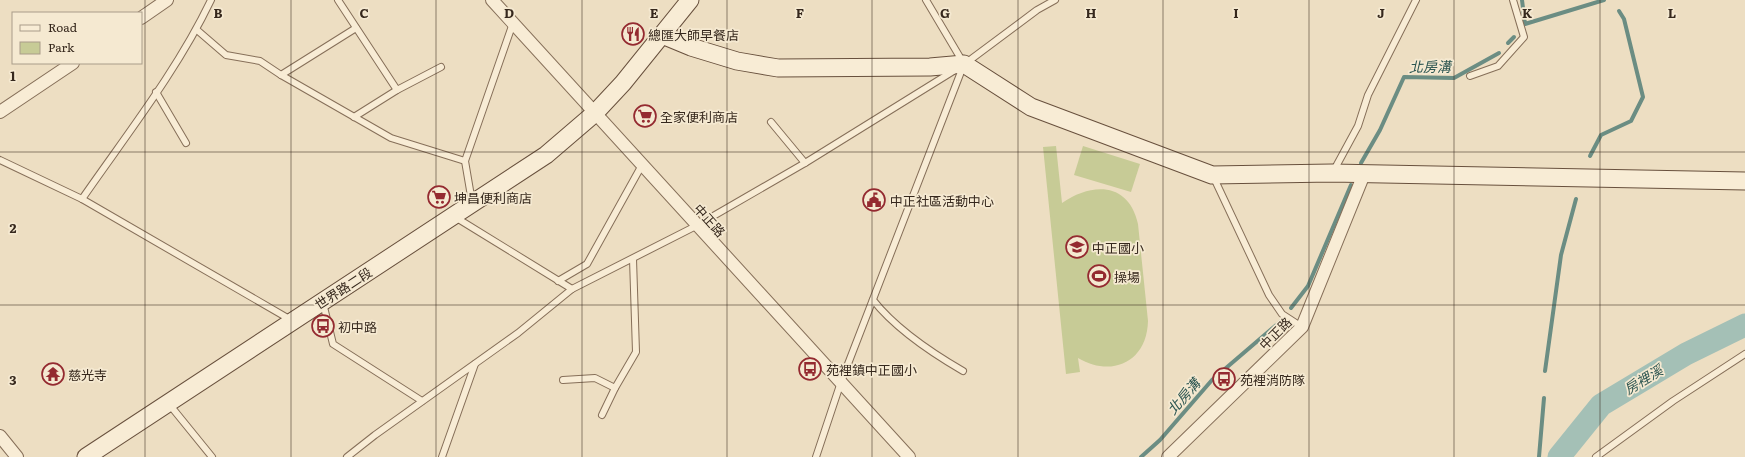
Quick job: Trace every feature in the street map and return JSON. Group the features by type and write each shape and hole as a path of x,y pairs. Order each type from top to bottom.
{"street":[{"path":"142,17 167,0"},
{"name":"中正路","path":"492,0 696,226 909,457"},
{"name":"世界路二段","path":"86,457 546,155 595,113 623,83 690,0"},
{"path":"662,35 691,47 737,61 778,68 930,68 964,64 1031,107 1212,175 1332,173 1745,181"},
{"path":"0,112 72,64"},
{"name":"中正路","path":"1168,457 1302,327 1364,174"},
{"path":"0,436 17,457"}],"lane":[{"path":"82,199 197,30 211,0"},
{"path":"338,0 396,90"},
{"path":"926,0 964,64"},
{"path":"347,457 422,401 518,333 572,290 696,226 805,163 964,64 1037,10 1055,0"},
{"path":"1332,173 1358,126 1368,95 1395,45 1409,10 1416,0"},
{"path":"1470,76 1498,66 1524,37 1514,0"},
{"path":"472,204 465,161 513,23"},
{"path":"281,75 356,28"},
{"path":"197,30 226,55 260,61 281,75 391,138 465,161"},
{"path":"816,457 841,382 964,64"},
{"path":"354,117 396,90 441,67"},
{"path":"156,92 186,143"},
{"path":"771,122 805,163"},
{"path":"0,160 82,199 293,321"},
{"path":"558,281 587,264 642,165"},
{"path":"1212,175 1268,295 1282,314 1302,327"},
{"path":"454,216 572,290"},
{"path":"602,415 615,388 636,352 633,259"},
{"path":"873,300 882,311 939,356 963,371"},
{"path":"323,301 333,344 422,401"},
{"path":"1596,457 1673,401 1745,354"},
{"path":"442,457 475,364"},
{"path":"563,380 595,378 615,388"},
{"path":"168,403 212,457"}],"green space":[{"path":"1056,146 1062,203 1085,192 1097,189 1108,190 1118,193 1127,200 1133,210 1138,224 1148,321 1146,335 1141,347 1134,356 1125,362 1115,366 1103,366 1091,364 1078,358 1080,372 1066,374 1043,147"},
{"path":"1083,146 1140,164 1131,192 1074,175"}],"waterway":[{"path":"1522,0 1525,24 1604,0"},
{"path":"1590,156 1601,135 1631,121 1643,97 1624,19 1619,11"},
{"name":"北房溝","path":"1508,43 1514,37"},
{"name":"北房溝","path":"1361,163 1380,130 1404,77 1454,78 1499,53"},
{"name":"北房溝","path":"1291,308 1308,286 1351,185"},
{"path":"1545,371 1561,255 1576,199"},
{"name":"北房溝","path":"1141,457 1160,440 1212,380 1281,321"},
{"name":"房裡溪","path":"1559,457 1601,405 1686,354 1745,325"},
{"path":"1539,457 1544,398"}],"place":[{"name":"總匯大師早餐店","path":"633,34"},
{"name":"全家便利商店","path":"645,116"},
{"name":"坤昌便利商店","path":"439,197"},
{"name":"中正社區活動中心","path":"874,200"},
{"name":"中正國小","path":"1077,247"},
{"name":"操場","path":"1099,276"},
{"name":"初中路","path":"323,326"},
{"name":"苑裡鎮中正國小","path":"810,369"},
{"name":"慈光寺","path":"53,374"},
{"name":"苑裡消防隊","path":"1224,379"}]}
